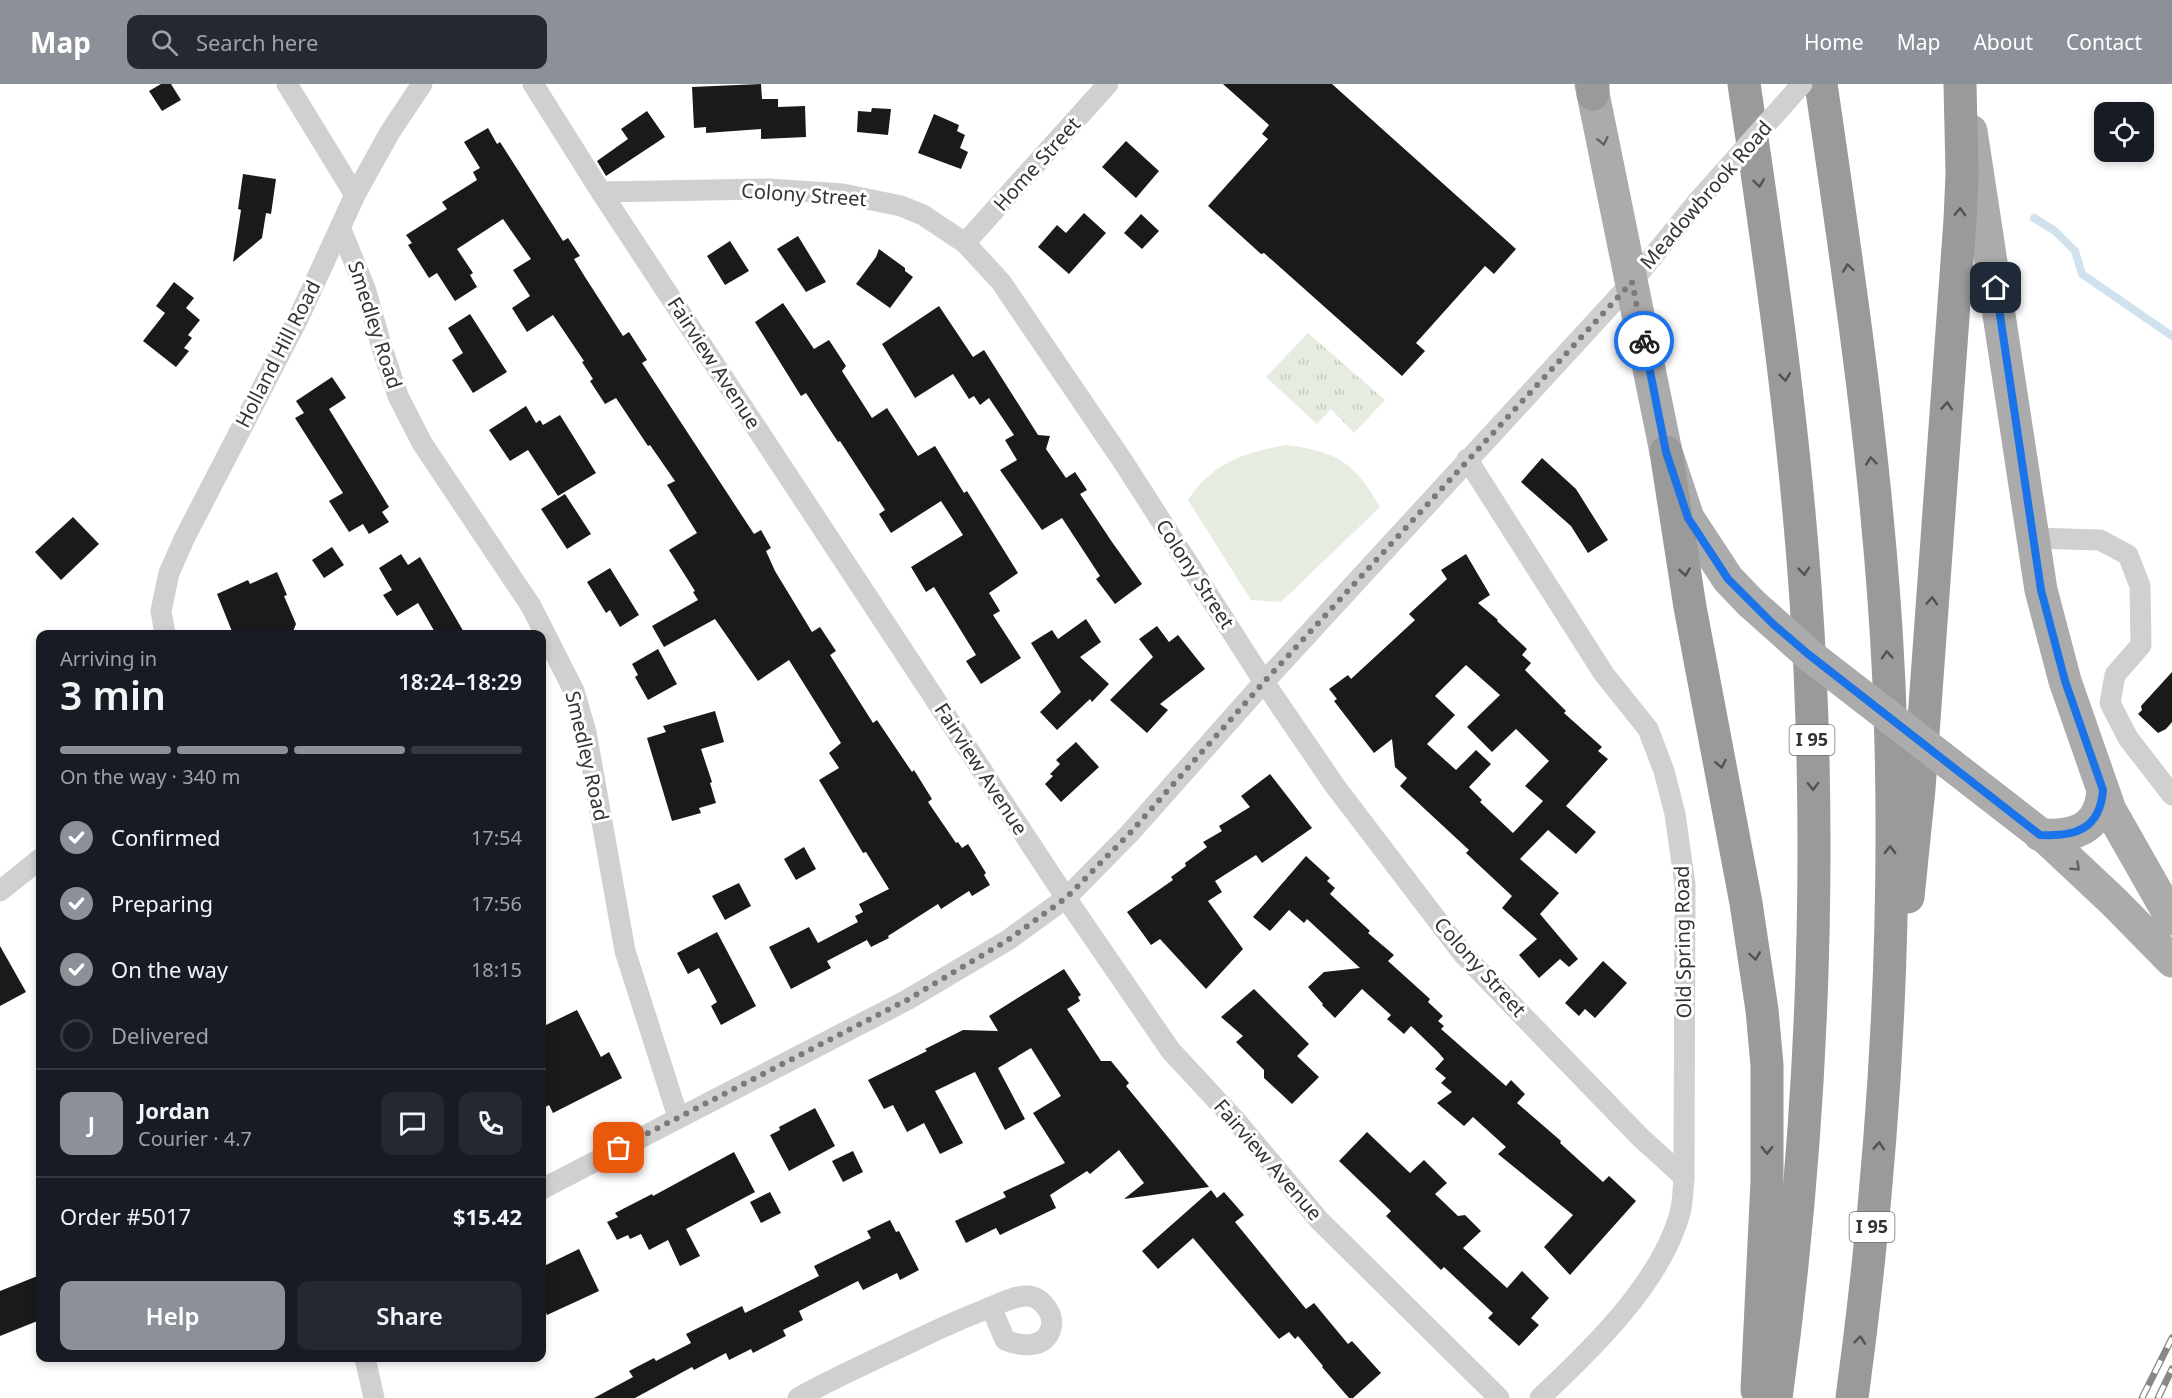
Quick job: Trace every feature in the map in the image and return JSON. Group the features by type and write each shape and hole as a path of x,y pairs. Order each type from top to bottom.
{"highway":[{"name":"I 95","path":"1744,84 1788,400 1804,580 1813,762 1813,943 1808,1068 1798,1215 1776,1398"},
{"name":"I 95","path":"1821,84 1865,401 1883,591 1889,683 1891,777 1889,954 1885,1056 1871,1240 1852,1398"},
{"path":"1885,1056 1913,860 1919,789 1960,220 1962,84"},
{"path":"1666,452 1690,607 1746,903 1762,1010 1767,1065 1767,1171 1757,1398"}],"main road":[{"path":"1962,84 2041,590 2065,681 2110,810 2172,919"},
{"path":"1592,87 1666,452 1688,518 1728,579 1808,654 2040,835 2114,902 2172,962"},
{"path":"2040,835 2068,835 2078,832 2097,814 2103,790"}],"street":[{"path":"287,84 355,195"},
{"name":"Holland Hill Road","path":"164,630 161,611 169,573 298,319 355,195 390,132 422,84"},
{"name":"Fairview Avenue","path":"533,84 601,192 1066,898 1172,1051 1237,1122 1319,1220 1499,1398"},
{"name":"Home Street","path":"965,243 1108,84"},
{"name":"Meadowbrook Road","path":"546,1187 907,1000 1008,940 1066,898 1130,833 1467,459 1632,282 1698,201 1802,84"},
{"name":"Colony Street","path":"601,192 770,189 843,194 901,206 923,215 965,243 1001,282 1124,463 1264,682 1335,786 1463,954 1640,1137 1684,1177"},
{"name":"Smedley Road","path":"340,228 366,291 398,396 422,443 531,606 543,630"},
{"name":"Old Spring Road","path":"1467,459 1604,674 1648,729 1664,771 1675,814 1685,885 1684,1177 1680,1213 1664,1253 1640,1291 1583,1358 1540,1398"},
{"path":"2034,538 2100,540 2128,555 2140,586 2141,645 2115,675 2110,703 2128,738 2172,795"},
{"name":"Smedley Road","path":"546,636 574,691 586,732 625,951 678,1117"},
{"path":"0,891 36,862"},
{"path":"798,1398 947,1325 991,1307"},
{"path":"366,1362 374,1398"}],"green space":[{"path":"1308,333 1385,400 1354,433 1331,409 1317,424 1266,377"},
{"path":"1287,445 1319,451 1342,462 1362,479 1380,507 1281,602 1251,600 1188,500 1208,477 1231,461 1257,451"}],"building":[{"path":"161,84 171,84 181,100 162,111 149,91"},
{"path":"761,84 762,99 778,99 778,107 805,106 806,137 761,139 761,129 706,133 706,127 694,128 692,87"},
{"path":"1223,84 1332,84 1516,249 1494,274 1485,266 1416,343 1425,351 1402,376 1208,206 1268,139 1262,134 1269,125"},
{"path":"872,108 891,109 888,135 857,132 858,111 871,112"},
{"path":"647,111 665,137 606,176 597,161 628,139 621,129"},
{"path":"934,114 959,125 957,131 965,135 960,148 968,152 961,169 918,153"},
{"path":"488,128 497,144 500,142 563,241 568,238 580,256 574,259 585,277 623,336 629,332 647,360 642,363 754,534 761,530 771,548 766,551 775,571 812,632 820,627 836,651 830,655 873,723 877,720 912,772 914,770 932,799 928,802 956,843 958,842 962,848 968,844 986,873 984,875 990,885 972,896 969,891 941,909 938,904 888,936 889,938 871,947 867,940 827,961 831,968 791,989 769,947 809,927 818,943 858,922 855,916 863,912 859,904 889,889 866,852 863,853 819,780 839,768 829,753 841,743 789,660 758,681 715,619 664,647 652,626 698,600 693,592 695,591 669,550 697,533 667,485 675,481 616,398 605,404 590,381 593,379 582,362 584,361 553,315 527,332 512,308 530,296 513,270 531,259 503,219 457,249 473,273 470,275 477,287 455,301 437,273 429,278 408,245 412,243 406,235 447,209 442,202 477,180 473,172 480,168 464,142"},
{"path":"1126,141 1159,171 1136,198 1102,167"},
{"path":"243,174 276,179 271,214 266,213 262,238 233,262 241,210 238,209"},
{"path":"1084,213 1106,233 1069,274 1038,247 1057,225 1066,233"},
{"path":"1141,214 1159,231 1142,249 1124,233"},
{"path":"798,236 826,282 806,292 777,249"},
{"path":"730,241 749,271 725,285 707,256"},
{"path":"879,249 905,268 905,271 913,277 890,308 856,284 876,257"},
{"path":"174,282 194,298 186,308 200,320 188,335 192,338 184,348 189,351 176,367 143,341 165,313 156,306"},
{"path":"783,303 814,349 829,340 846,366 842,371 872,418 887,408 918,456 935,446 964,493 967,491 1018,573 989,593 1000,611 993,615 1021,658 981,684 966,661 976,655 934,587 926,592 911,567 963,535 941,501 891,533 879,514 885,510 806,393 801,396 755,322"},
{"path":"939,306 973,357 984,350 1038,435 1050,436 1046,449 1066,478 1075,472 1087,490 1080,494 1142,584 1115,604 1096,579 1100,576 1062,518 1042,530 1000,470 1017,460 1005,440 1014,435 989,398 980,405 974,396 969,399 953,374 915,398 882,344"},
{"path":"470,314 507,372 473,393 452,360 463,353 448,328"},
{"path":"332,377 346,398 329,409 389,507 382,512 389,522 369,534 363,524 349,532 329,501 343,493 295,418 304,413 296,401"},
{"path":"526,406 536,423 540,420 543,425 560,415 596,473 558,496 528,450 510,461 489,430"},
{"path":"1542,458 1576,489 1608,540 1588,553 1571,526 1521,482"},
{"path":"565,494 591,534 567,549 541,509"},
{"path":"73,517 99,544 61,580 35,552"},
{"path":"332,547 344,565 324,578 312,560"},
{"path":"401,554 408,565 420,557 463,630 434,630 418,603 397,616 383,595 392,590 379,568"},
{"path":"1466,554 1490,595 1478,603 1527,649 1522,655 1531,663 1525,670 1566,711 1564,713 1602,747 1598,751 1608,759 1566,806 1596,832 1576,854 1548,830 1520,859 1559,893 1540,914 1578,959 1569,967 1560,959 1539,978 1519,955 1537,939 1502,908 1512,896 1466,853 1469,850 1400,786 1407,778 1395,767 1392,739 1374,753 1334,701 1337,699 1329,689 1348,675 1351,679 1415,620 1409,614 1447,579 1441,570","holes":["1466,665 1500,695 1467,727 1492,752 1516,729 1549,761 1525,786 1543,801 1513,833 1480,802 1482,800 1469,787 1491,764 1476,750 1456,770 1427,744 1455,715 1435,696"]},
{"path":"610,568 639,615 620,627 610,610 606,613 587,582"},
{"path":"277,572 296,624 294,630 231,630 217,594 248,580 250,584"},
{"path":"1086,619 1101,642 1080,657 1109,684 1092,702 1090,699 1057,730 1040,712 1061,692 1031,643 1052,630 1058,639"},
{"path":"1157,626 1169,642 1178,635 1205,669 1160,704 1168,710 1147,733 1110,700 1153,657 1139,639"},
{"path":"658,649 677,684 648,700 635,677 638,675 632,664"},
{"path":"2172,672 2172,722 2158,733 2138,714 2142,710 2141,706"},
{"path":"715,711 724,742 701,749 716,803 699,808 701,813 672,821 647,738 666,732 663,726"},
{"path":"1076,742 1099,767 1061,802 1045,784 1053,776 1050,774 1060,764 1056,760"},
{"path":"1270,774 1312,828 1262,863 1256,855 1215,881 1222,892 1208,901 1243,949 1206,989 1160,939 1151,945 1127,912 1173,880 1171,877 1186,866 1185,863 1207,847 1203,842 1222,831 1219,826 1250,807 1241,796"},
{"path":"804,847 816,869 796,880 784,859"},
{"path":"1306,856 1330,878 1327,881 1335,888 1330,894 1370,931 1368,933 1394,955 1388,961 1430,999 1428,1002 1443,1016 1438,1021 1444,1026 1441,1029 1506,1086 1511,1080 1525,1094 1517,1103 1603,1182 1609,1176 1636,1201 1570,1275 1544,1247 1573,1215 1498,1154 1506,1147 1473,1117 1464,1126 1437,1103 1452,1092 1441,1083 1446,1078 1435,1069 1444,1059 1438,1052 1411,1026 1404,1034 1387,1019 1391,1015 1362,989 1335,1018 1308,987 1324,972 1360,968 1307,919 1304,923 1289,910 1270,931 1253,917"},
{"path":"739,883 751,906 725,920 712,896"},
{"path":"717,932 756,1006 721,1025 711,1006 717,1002 699,968 688,974 677,953"},
{"path":"0,946 26,992 0,1006"},
{"path":"1603,961 1627,983 1595,1018 1585,1009 1579,1016 1565,1003"},
{"path":"1064,969 1081,995 1078,997 1080,1001 1067,1009 1101,1061 1111,1061 1129,1083 1126,1086 1209,1187 1124,1199 1144,1183 1119,1150 1090,1174 1087,1171 1050,1195 1056,1208 1000,1235 996,1228 966,1243 955,1221 1006,1197 1003,1192 1065,1163 1033,1113 1061,1096 1031,1048 998,1068 1025,1119 1005,1130 975,1072 935,1091 963,1143 940,1154 924,1123 907,1132 893,1105 884,1109 868,1080 927,1051 925,1049 963,1030 998,1031 989,1016"},
{"path":"1254,989 1309,1044 1297,1056 1319,1077 1292,1104 1264,1078 1264,1070 1236,1042 1243,1036 1221,1017"},
{"path":"577,1010 601,1057 609,1052 622,1078 553,1113 549,1105 546,1107 546,1025"},
{"path":"815,1108 835,1146 789,1171 770,1135 780,1130 779,1127"},
{"path":"1367,1132 1410,1173 1424,1160 1447,1183 1435,1194 1458,1216 1465,1215 1481,1231 1463,1248 1507,1288 1522,1271 1549,1298 1531,1318 1539,1325 1519,1346 1488,1318 1493,1313 1444,1267 1441,1270 1386,1216 1391,1211 1339,1161"},
{"path":"853,1151 863,1172 843,1182 832,1161"},
{"path":"734,1152 755,1192 686,1229 700,1256 680,1266 668,1240 649,1250 641,1234 630,1239 628,1235 617,1240 607,1222 618,1217 615,1213 652,1194 653,1196"},
{"path":"1211,1190 1217,1198 1224,1192 1244,1215 1235,1222 1306,1309 1314,1303 1348,1344 1352,1341 1381,1373 1353,1398 1349,1398 1298,1336 1295,1339 1289,1332 1279,1339 1193,1238 1158,1269 1142,1251"},
{"path":"770,1192 781,1213 761,1223 750,1202"},
{"path":"890,1220 896,1232 899,1231 919,1270 900,1280 897,1273 863,1290 858,1281 799,1311 803,1320 783,1330 786,1336 753,1353 751,1349 729,1360 726,1353 694,1370 692,1367 635,1398 594,1398 633,1377 629,1371 654,1358 656,1361 691,1343 686,1334 742,1306 745,1313 819,1276 814,1266 871,1238 867,1231"},
{"path":"579,1249 599,1291 547,1315 546,1265"},
{"path":"36,1277 36,1322 0,1336 0,1291"}],"waterway":[{"path":"2034,218 2055,231 2075,251 2082,274 2172,336"}],"railway":[{"path":"2142,1398 2172,1338"},
{"path":"2158,1398 2172,1369"}],"way so far":[{"path":"619,1148 907,1000 1008,940 1066,898 1130,833 1467,459 1632,282 1644,341"}],"route":[{"path":"1644,341 1666,452 1688,518 1728,579 1773,624 1808,654 2040,835 2068,835 2078,832 2090,823 2097,814 2103,790 2065,681 2041,590 1996,288"}]}
